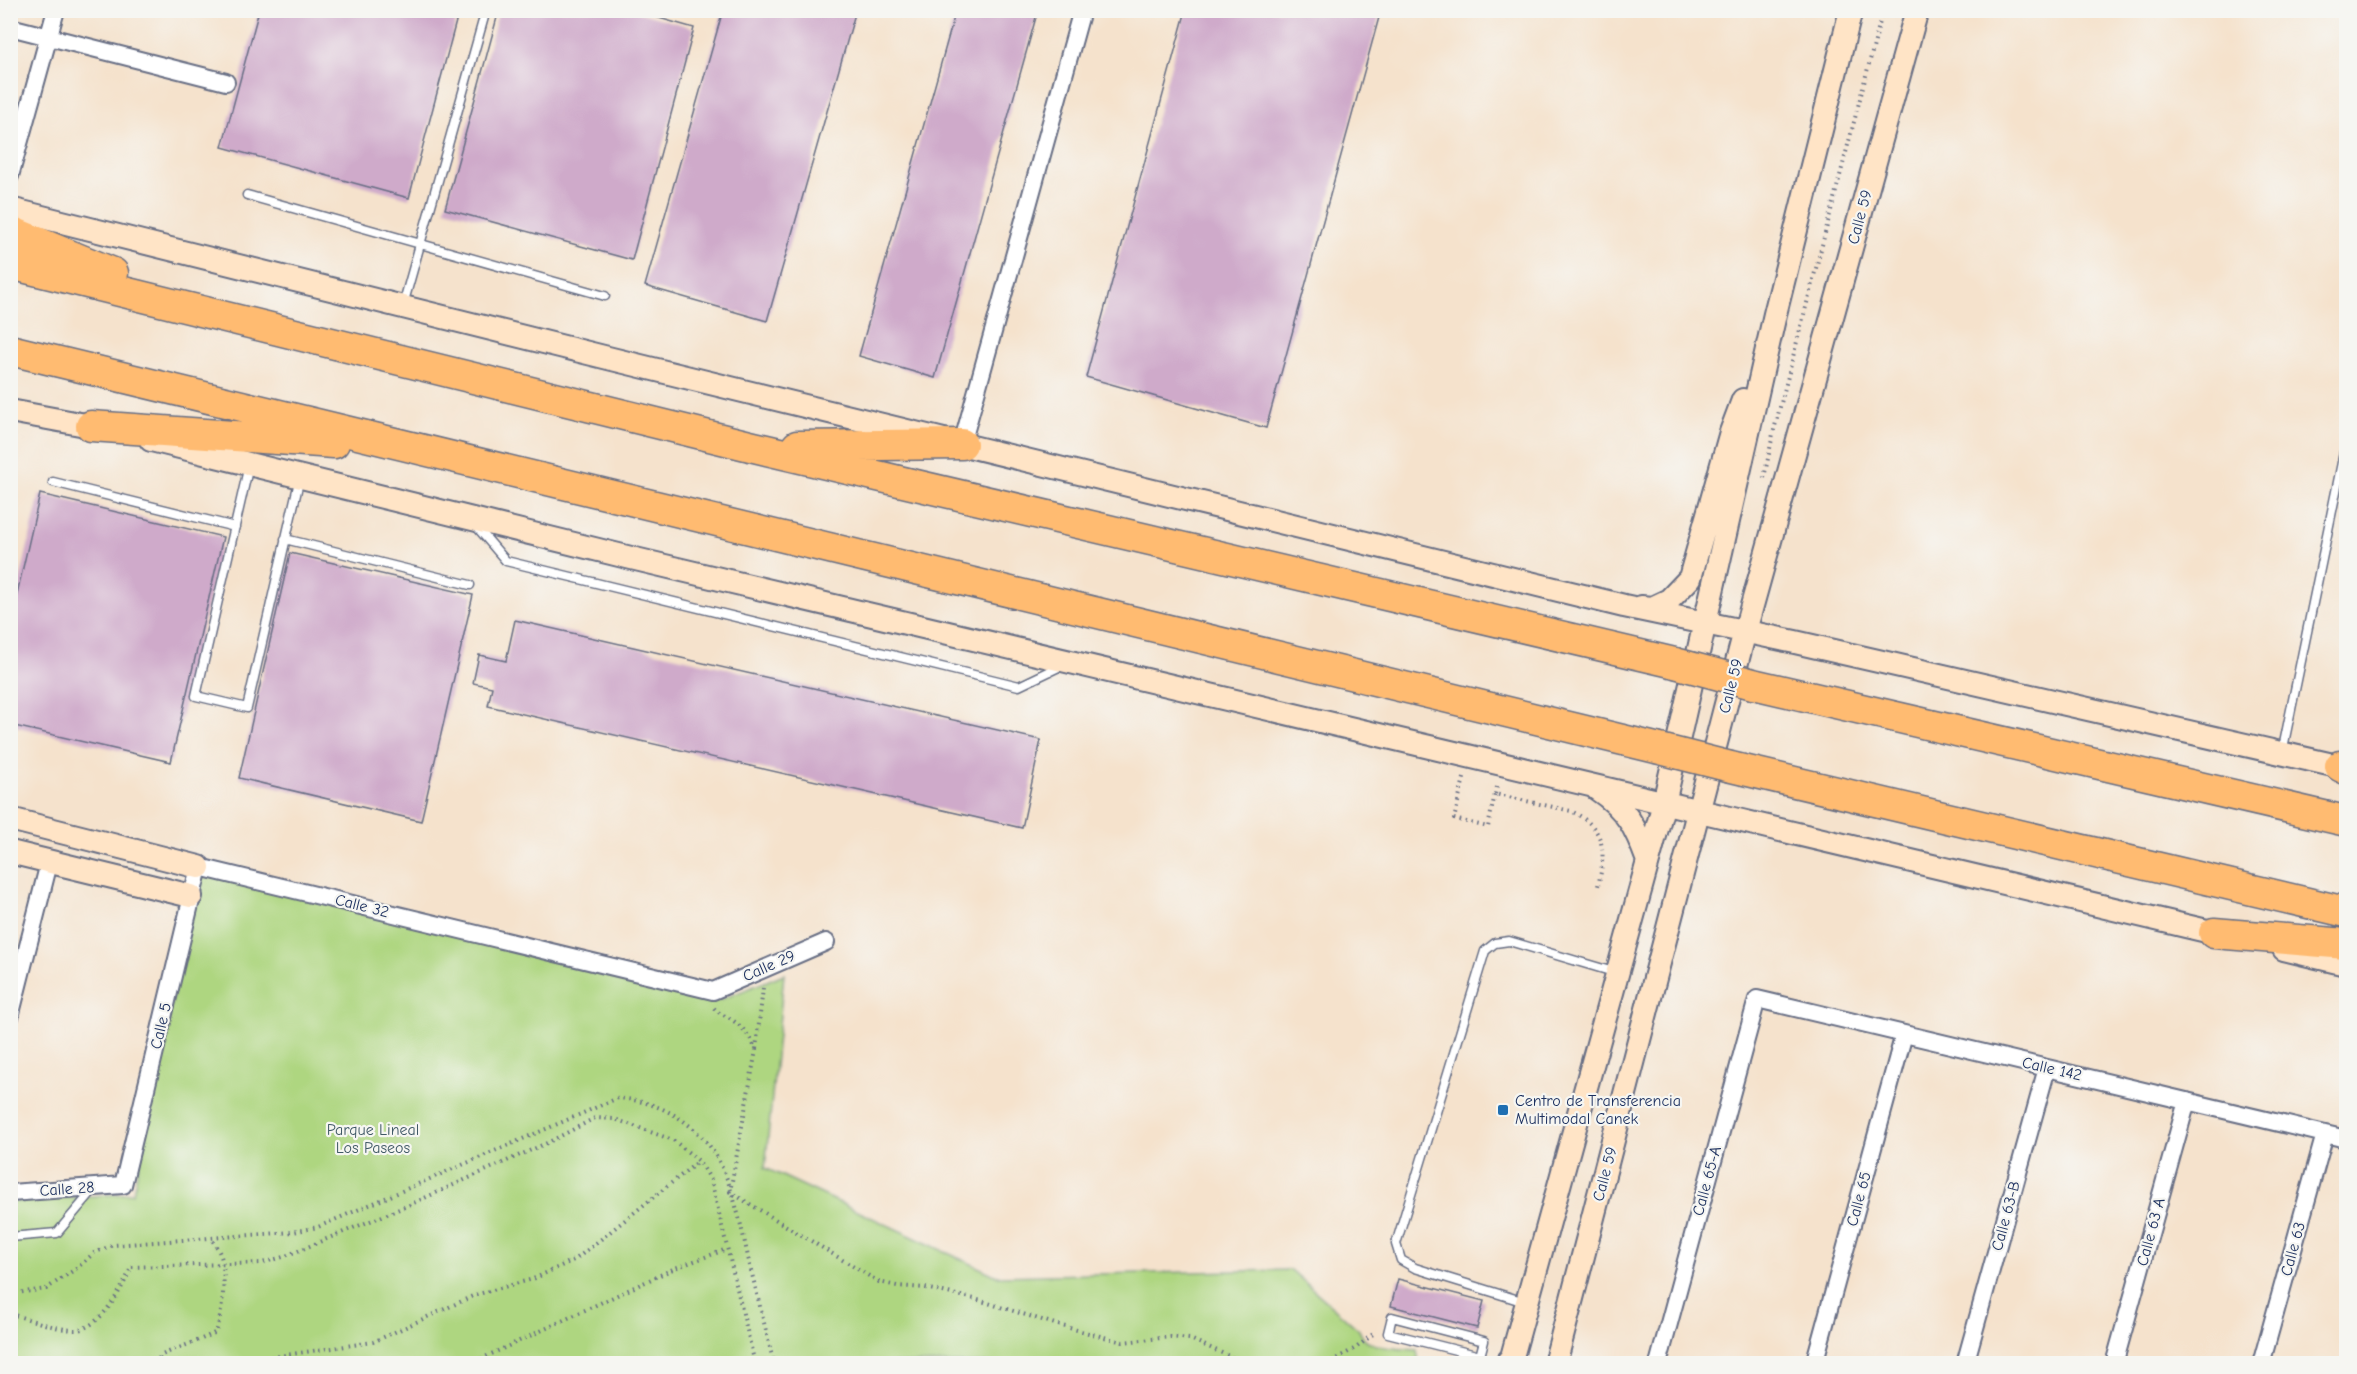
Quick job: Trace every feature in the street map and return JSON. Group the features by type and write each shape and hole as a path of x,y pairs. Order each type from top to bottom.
{"highway":[{"path":"10,231 199,309"},
{"path":"10,264 754,447 1675,663 1753,684 2346,821"},
{"path":"10,350 1731,767 2346,912"},
{"path":"91,426 430,451"},
{"path":"754,447 962,444"},
{"path":"2214,933 2346,944"}],"main road":[{"path":"1506,1364 1512,1357 1664,803 1775,314 1851,10"},
{"name":"Calle 59","path":"1555,1364 1745,632 1917,10"},
{"path":"10,209 1624,606 2344,768"},
{"path":"1624,606 1652,608 1669,600 1690,578 1731,432 1775,314"},
{"path":"13,416 91,426 470,519 2346,964"},
{"path":"1588,784 1613,800 1624,812 1633,825 1648,861"},
{"name":"Calle 32","path":"10,819 200,867"},
{"path":"10,852 191,896"}],"street":[{"path":"10,176 56,10"},
{"path":"962,444 1082,10"},
{"path":"10,27 226,82"},
{"path":"10,1017 49,863"},
{"name":"Calle 5","path":"123,1185 191,896 200,867"},
{"name":"Calle 32","path":"200,867 709,990"},
{"name":"Calle 29","path":"709,990 826,942"},
{"name":"Calle 142","path":"1757,999 2346,1139"},
{"name":"Calle 65-A","path":"1658,1364 1757,999"},
{"name":"Calle 65","path":"1814,1364 1904,1034"},
{"name":"Calle 63-B","path":"1965,1364 2047,1068"},
{"name":"Calle 63 A","path":"2114,1364 2187,1101"},
{"name":"Calle 63","path":"2261,1364 2325,1134"},
{"name":"Calle 28","path":"10,1193 123,1185"}],"lane":[{"path":"403,306 486,10"},
{"path":"247,195 605,296"},
{"path":"2282,753 2346,443"},
{"path":"249,464 196,696 247,708 300,477"},
{"path":"53,482 235,527"},
{"path":"470,519 506,561 1019,686 1071,662"},
{"path":"285,539 470,585"},
{"path":"2346,661 2346,673"},
{"path":"1527,1302 1415,1268 1401,1260 1396,1244 1485,951 1495,943 1509,941 1617,973"},
{"path":"10,1237 57,1233 95,1187"},
{"path":"1392,1317 1484,1341 1480,1356 1462,1352 1388,1333 1392,1317"},
{"path":"1459,1364 1462,1352"}],"path":[{"path":"1762,488 1773,434 1882,10"},
{"path":"1464,778 1454,819 1488,827 1497,787"},
{"path":"1496,794 1571,811 1588,822 1602,843 1604,852 1597,890"},
{"path":"730,1192 756,1050 766,968"},
{"path":"709,990 708,1002 719,1014 735,1022 752,1041 756,1050"},
{"path":"10,1294 46,1289 94,1253 113,1245 293,1232 318,1227 618,1098 644,1100 678,1117 704,1139 723,1170 738,1215 774,1364"},
{"path":"10,1314 76,1330 89,1325 114,1301 131,1267 262,1263 283,1257 409,1205 549,1142 595,1118 615,1119 673,1140 699,1161 711,1180 755,1364"},
{"path":"224,1364 373,1342 475,1295 533,1279 576,1259 699,1161"},
{"path":"730,1192 879,1282 897,1287 925,1288 975,1299 1058,1325 1123,1342 1171,1337 1190,1339 1247,1364"},
{"path":"157,1364 160,1356 216,1332 221,1319 223,1263 220,1252 211,1238"},
{"path":"470,1364 653,1278 727,1249"},
{"path":"1326,1364 1356,1348 1373,1334 1388,1333"}],"green space":[{"name":"Parque Lineal Los Paseos","path":"199,867 498,939 720,1000 784,974 765,1168 997,1276 1291,1270 1359,1330 1362,1337 1383,1347 1417,1350 1419,1363 11,1364 11,1202 133,1193"}],"building":[{"path":"259,10 459,10 409,198 222,147"},
{"path":"499,10 631,10 694,28 632,260 445,209"},
{"path":"723,10 856,10 767,321 645,286"},
{"path":"956,10 1038,10 935,378 859,356"},
{"path":"1186,10 1381,10 1266,428 1086,377"},
{"path":"40,494 223,537 171,762 10,725 10,624"},
{"path":"290,553 473,595 421,821 239,778"},
{"path":"515,620 1041,740 1022,828 488,706 492,687 473,683 479,655 506,661"},
{"path":"1398,1279 1484,1301 1477,1328 1391,1306"}],"place":[{"name":"Centro de Transferencia Multimodal Canek","path":"1503,1110"}]}
